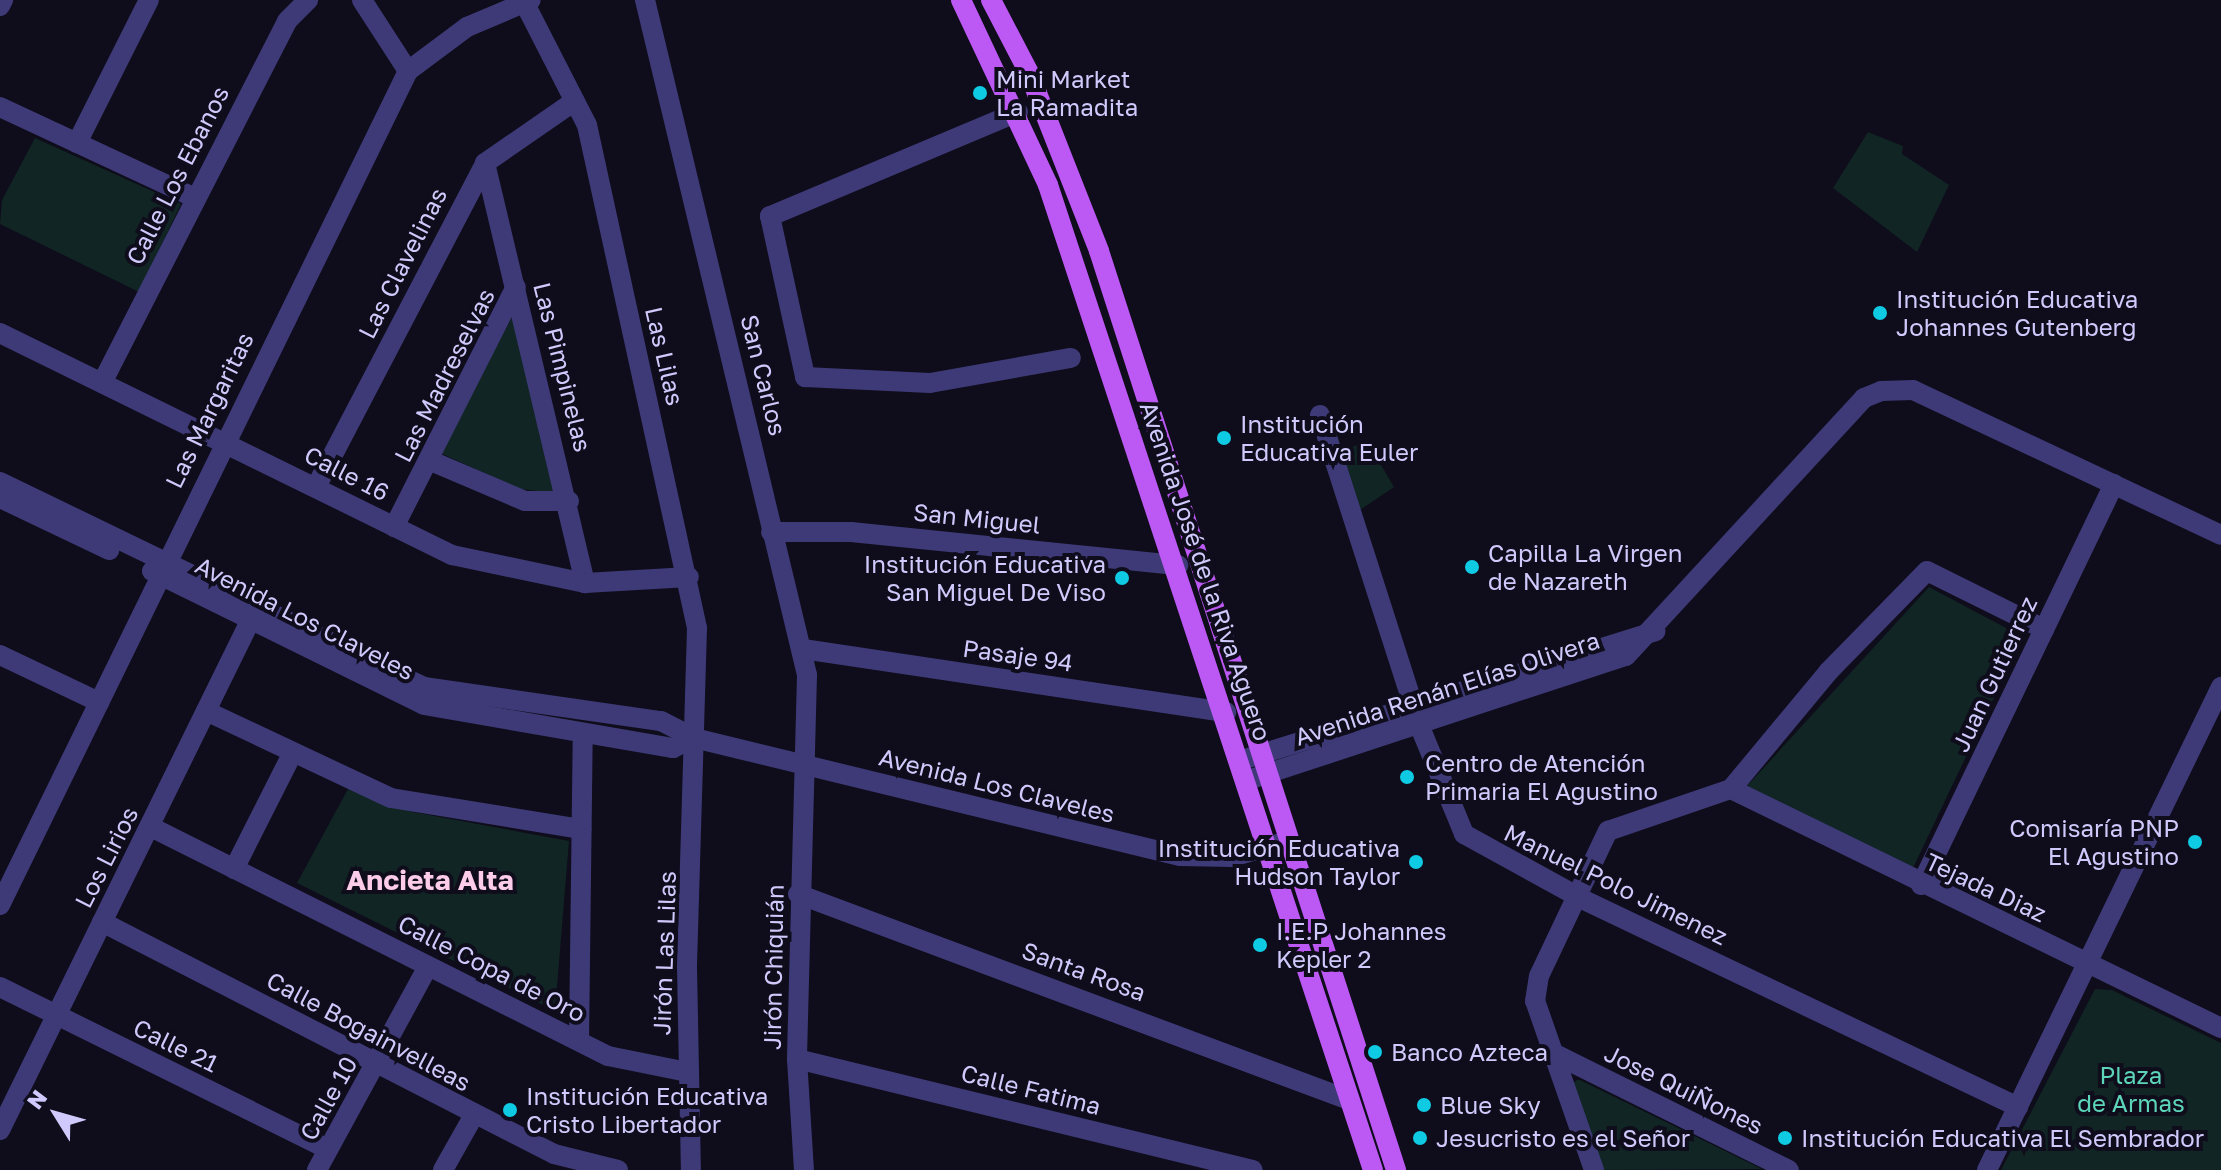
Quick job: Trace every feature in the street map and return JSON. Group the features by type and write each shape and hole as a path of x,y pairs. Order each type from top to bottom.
{"main road":[{"name":"Avenida José de la Riva Aguero","path":"961,0 1018,112 1178,565 1226,712 1288,841 1396,1170"},
{"name":"Avenida José de la Riva Aguero","path":"991,0 1029,73 1099,251 1225,640 1254,767 1268,848 1373,1170"},
{"path":"1204,646 1225,640"}],"street":[{"path":"0,6 3,0"},
{"path":"77,143 149,0"},
{"name":"Calle Los Ebanos","path":"103,381 193,197 287,21 308,0"},
{"path":"362,0 408,71"},
{"name":"San Carlos","path":"645,0 771,532 803,649 810,765"},
{"name":"Las Margaritas","path":"0,905 222,440 408,71 443,41 526,1"},
{"name":"Las Lilas","path":"526,1 587,125 689,577 697,628 694,738"},
{"name":"Las Clavelinas","path":"317,485 485,163 575,101"},
{"path":"0,107 193,197"},
{"path":"1018,112 770,216 805,377 930,383 1071,358"},
{"name":"Las Pimpinelas","path":"485,163 569,501 585,583"},
{"name":"Las Madreselvas","path":"394,527 431,461 516,287"},
{"name":"Calle 16","path":"0,333 317,485 394,527 497,569 585,583 689,577"},
{"name":"Avenida Renán Elías Olivera","path":"1254,767 1417,718 1550,672 1626,656 1655,631 1864,398 1881,391 1913,390 2221,535"},
{"name":"Manuel Polo Jimenez","path":"1320,415 1417,718 1464,834 1575,895 2018,1107"},
{"path":"431,461 525,501 569,501"},
{"name":"Avenida Los Claveles","path":"0,482 424,705 583,735 673,748 694,738"},
{"name":"Juan Gutierrez","path":"1921,885 2114,484"},
{"name":"Avenida Los Claveles","path":"0,498 162,568"},
{"name":"San Miguel","path":"771,532 851,532 1178,565"},
{"path":"1594,1170 1535,987 1575,895 1616,826 1731,789 1828,672 1927,571 2044,629"},
{"name":"Avenida Los Claveles","path":"254,614 424,687 661,721 694,738 1180,856 1232,857 1288,841"},
{"name":"Los Lirios","path":"0,1130 254,614"},
{"name":"Pasaje 94","path":"803,649 1226,712"},
{"path":"0,655 99,702"},
{"path":"1987,1170 2090,965 2221,687"},
{"path":"206,711 291,756 420,806 581,829"},
{"path":"579,1041 583,735"},
{"name":"Jirón Las Lilas","path":"691,1170 687,1072 694,738"},
{"path":"234,869 291,756"},
{"name":"Jirón Chiquián","path":"804,1170 797,1059 798,894 810,765"},
{"name":"Tejada Diaz","path":"1731,789 1921,885 2221,1028"},
{"name":"Calle Copa de Oro","path":"151,827 608,1056 687,1072"},
{"name":"Santa Rosa","path":"798,894 1349,1100"},
{"name":"Calle Bogainvelleas","path":"102,922 554,1154 618,1170"},
{"name":"Calle 10","path":"317,1170 428,966"},
{"name":"Calle 21","path":"0,987 328,1149"},
{"name":"Jose QuiÑones","path":"1555,1054 1778,1168"},
{"name":"Calle Fatima","path":"797,1059 1253,1170"},
{"path":"443,1170 474,1115"}],"green space":[{"path":"1868,132 1903,146 1902,154 1949,185 1917,252 1833,188"},
{"path":"35,138 181,204 139,292 0,224 2,200"},
{"path":"514,314 555,493 520,489 438,452"},
{"path":"1367,441 1394,487 1360,510 1342,451"},
{"path":"1929,587 2023,637 1913,868 1747,786"},
{"path":"348,789 413,812 569,841 555,1011 297,883"},
{"name":"Plaza de Armas","path":"2095,989 2112,990 2221,1043 2221,1170 2001,1170"},
{"path":"1577,1080 1762,1169 1598,1170 1572,1084"}],"place":[{"name":"Mini Market La Ramadita","path":"980,93"},
{"name":"Institución Educativa Johannes Gutenberg","path":"1880,313"},
{"name":"Institución Educativa Euler","path":"1224,438"},
{"name":"Capilla La Virgen de Nazareth","path":"1472,567"},
{"name":"Institución Educativa San Miguel De Viso","path":"1122,578"},
{"name":"Centro de Atención Primaria El Agustino","path":"1407,777"},
{"name":"Comisaría PNP El Agustino","path":"2195,842"},
{"name":"Institución Educativa Hudson Taylor","path":"1416,862"},
{"name":"I.E.P Johannes Kepler 2","path":"1260,945"},
{"name":"Banco Azteca","path":"1375,1052"},
{"name":"Blue Sky","path":"1424,1105"},
{"name":"Institución Educativa Cristo Libertador","path":"510,1110"},
{"name":"Jesucristo es el Señor","path":"1420,1138"},
{"name":"Institución Educativa El Sembrador","path":"1785,1138"}],"district":[{"name":"Ancieta Alta","path":"430,880"}]}
